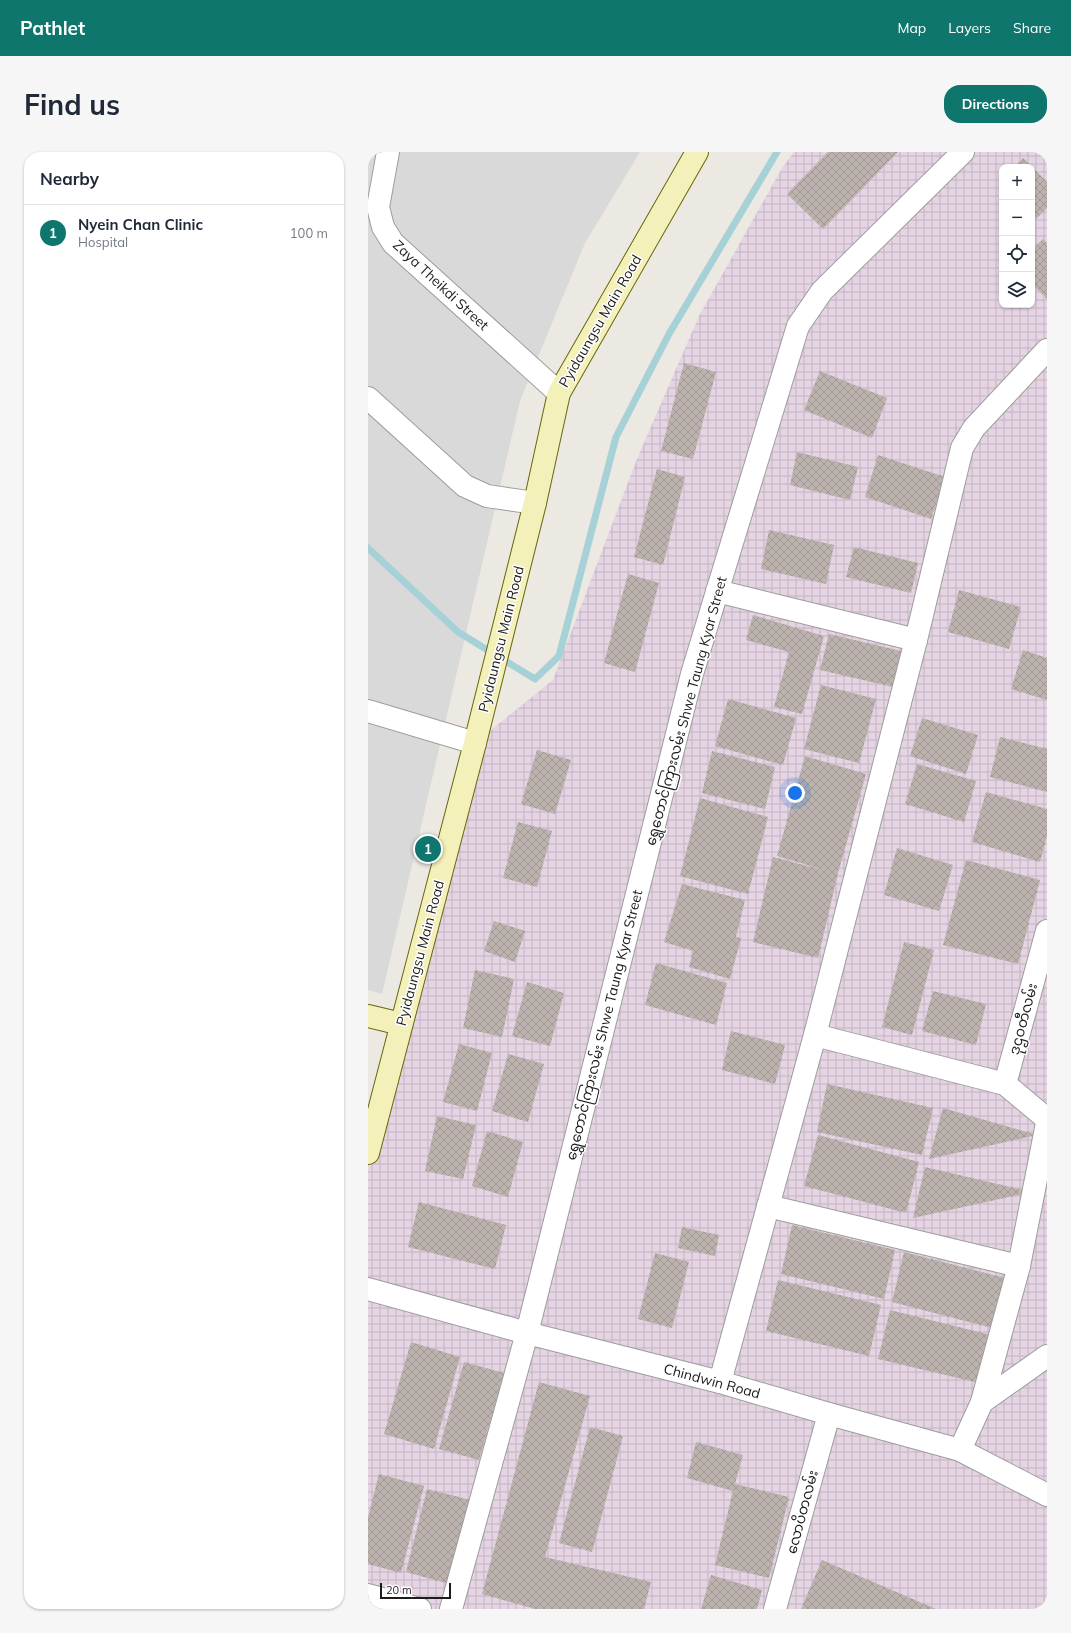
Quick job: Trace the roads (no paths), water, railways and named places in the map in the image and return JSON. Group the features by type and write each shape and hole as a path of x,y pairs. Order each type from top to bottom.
{"main road":[{"name":"Pyidaungsu Main Road","path":"368,1153 475,743 535,503 559,393 697,152"},
{"path":"368,1016 401,1024"}],"street":[{"name":"Zaya Theikdi Street","path":"388,152 378,207 383,227 393,243 559,393"},
{"name":"ရွှေတောင်ကြားလမ်း Shwe Taung Kyar Street","path":"451,1609 527,1333 692,674 798,326 822,291 963,152"},
{"path":"720,1382 815,1035 916,640 962,448 974,428 1047,350"},
{"path":"368,398 465,486 487,496 535,503"},
{"path":"717,591 916,640"},
{"path":"368,711 475,743"},
{"name":"ဒုဌဝတီလမ်း","path":"1005,1084 1047,931"},
{"path":"815,1035 1005,1084 1047,1119"},
{"path":"960,1450 982,1402 1019,1266 1047,1123"},
{"path":"768,1206 1019,1266"},
{"name":"Chindwin Road","path":"368,1289 527,1333 720,1382 960,1450 1047,1495"},
{"path":"982,1402 1047,1356"},
{"name":"လောပိတလမ်း","path":"775,1609 829,1414"},
{"path":"368,1595 420,1609"}],"waterway":[{"path":"368,548 458,632 535,679 559,656 616,437 669,334 777,152"}],"place":[{"name":"Nyein Chan Clinic","path":"428,849"}]}
